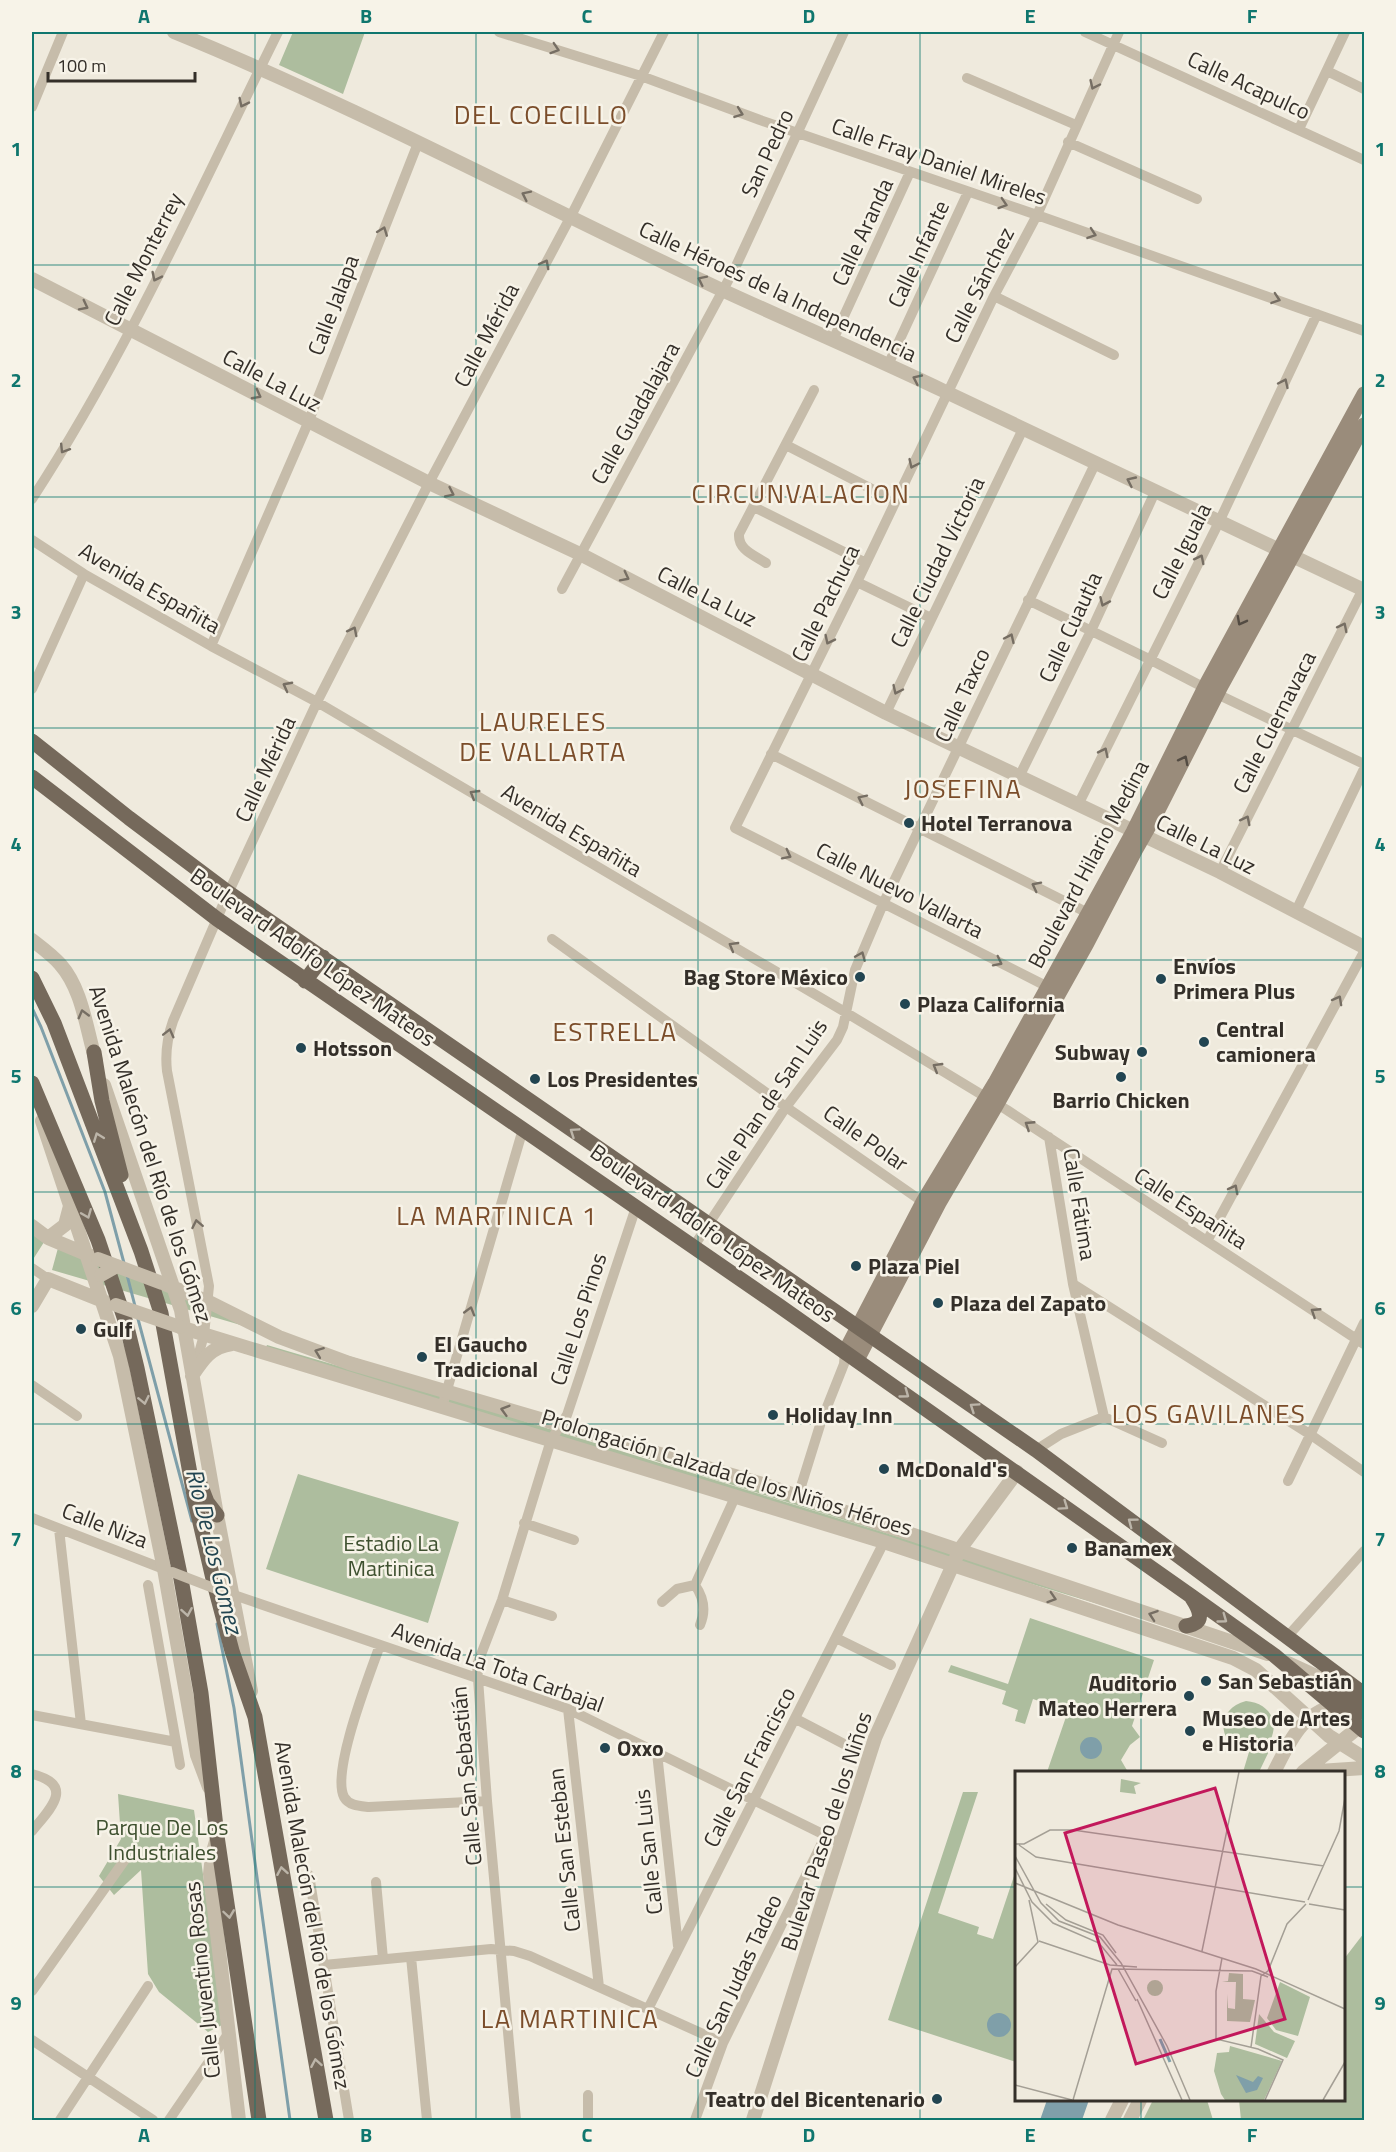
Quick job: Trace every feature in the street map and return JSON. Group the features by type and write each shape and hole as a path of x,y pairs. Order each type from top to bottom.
{"main road":[{"name":"Boulevard Hilario Medina","path":"849,1359 923,1202 992,1101 1087,943 1138,835 1211,691 1286,554 1365,394"},
{"name":"Boulevard Hilario Medina","path":"1286,554 1365,425"},
{"name":"Boulevard Adolfo López Mateos","path":"32,741 229,893 1036,1450 1287,1637 1361,1697"},
{"name":"Boulevard Adolfo López Mateos","path":"32,777 217,919 693,1246 849,1359 1017,1472 1274,1655 1363,1727"},
{"name":"Boulevard Hilario Medina","path":"864,1330 939,1203 1088,913 1138,835"},
{"path":"305,981 322,957"},
{"name":"Avenida Malecón del Río de los Gómez","path":"32,978 54,1023 141,1251 161,1313 195,1501 214,1583 232,1651 255,1717 326,2121"},
{"path":"93,1053 102,1101 141,1251"},
{"path":"32,1083 93,1228 126,1323 181,1579 202,1703 217,1836 259,2121"},
{"path":"161,1313 172,1341 200,1483 207,1502 217,1515"},
{"path":"1185,1626 1199,1620 1199,1609 1191,1596"},
{"path":"1328,1682 1361,1697 1365,1712"},
{"path":"243,2011 240,2019 239,2039 248,2121"}],"street":[{"path":"32,107 63,32"},
{"name":"Calle Héroes de la Independencia","path":"174,32 261,67 723,290 947,392 1095,464 1364,589"},
{"name":"Calle Monterrey","path":"32,499 75,431 131,328 278,32"},
{"name":"Calle Fray Daniel Mireles","path":"499,32 641,76 1365,332"},
{"name":"Calle Mérida","path":"192,1376 204,1335 209,1302 208,1276 165,1054 172,1021 317,702 429,483 571,216 664,32"},
{"name":"San Pedro","path":"723,290 844,32"},
{"name":"Calle Acapulco","path":"1085,32 1365,160"},
{"name":"Calle Sánchez","path":"947,392 1036,215 1119,32"},
{"path":"1299,129 1345,32"},
{"path":"1327,71 1365,88"},
{"path":"968,78 1076,125"},
{"path":"1068,142 1197,199"},
{"name":"Calle Jalapa","path":"211,646 308,423 418,143"},
{"name":"Calle Aranda","path":"833,340 910,172"},
{"name":"Calle Infante","path":"888,365 968,192"},
{"name":"Calle La Luz","path":"32,279 131,328 308,423 580,554 886,713 1138,835 1220,872 1365,949"},
{"name":"Calle Guadalajara","path":"562,589 723,290"},
{"path":"994,296 1114,355"},
{"name":"Calle Iguala","path":"1078,805 1219,522 1317,314"},
{"path":"766,563 743,549 739,540 741,528 814,390"},
{"name":"Calle Pachuca","path":"735,828 857,582 947,392"},
{"name":"Calle Ciudad Victoria","path":"886,713 1023,429"},
{"path":"786,446 896,501"},
{"name":"Calle Taxco","path":"845,1012 855,970 883,904 1095,464"},
{"name":"Calle Cuautla","path":"1019,777 1091,631 1155,492"},
{"path":"754,507 866,563"},
{"name":"Avenida Españita","path":"32,540 84,574 211,646 317,702 845,1012 992,1101"},
{"path":"32,689 84,574"},
{"path":"857,582 931,618"},
{"name":"Calle Cuernavaca","path":"1220,872 1364,589"},
{"path":"1028,600 1365,764"},
{"path":"771,754 1088,913"},
{"path":"1296,911 1365,769"},
{"name":"Calle Nuevo Vallarta","path":"735,828 1048,987"},
{"name":"Calle Polar","path":"552,939 923,1202"},
{"name":"Avenida Malecón del Río de los Gómez","path":"32,940 61,965 70,978 81,1004 93,1053 147,1212 182,1328 217,1515 228,1593 247,1666 255,1717"},
{"path":"1207,1241 1365,949"},
{"name":"Calle Plan de San Luis","path":"693,1246 710,1224 786,1107 837,1040 843,1027 845,1012"},
{"name":"Calle Españita","path":"992,1101 1361,1342"},
{"path":"39,1102 48,1144 70,1206 110,1303 168,1570 197,1755 204,1777 213,1794"},
{"path":"442,1407 523,1129"},
{"name":"Calle Fátima","path":"1049,1137 1073,1284 1104,1417"},
{"path":"48,1238 65,1225 70,1206"},
{"name":"Calle Los Pinos","path":"551,1440 561,1426 636,1207"},
{"name":"Prolongación Calzada de los Niños Héroes","path":"32,1226 48,1238 209,1302 279,1337 349,1363 798,1496 1274,1655 1328,1682"},
{"path":"98,1277 117,1266"},
{"path":"32,1268 48,1279 32,1306"},
{"name":"Prolongación Calzada de los Niños Héroes","path":"48,1279 110,1303 232,1344 736,1495 953,1564 1233,1658 1256,1670 1340,1744 1365,1758"},
{"path":"1073,1284 1311,1435 1365,1472"},
{"path":"1288,1481 1361,1342 1365,1323"},
{"path":"192,1376 209,1353 221,1345 232,1344"},
{"path":"798,1496 821,1422 849,1359"},
{"path":"32,1384 78,1416"},
{"path":"1036,1450 1061,1434 1104,1417 1161,1443"},
{"name":"Calle San Sebastián","path":"516,2121 477,1665 502,1600 551,1440"},
{"name":"Bulevar Paseo de los Niños","path":"753,2119 799,1983 875,1738 960,1549 1017,1472"},
{"path":"700,1625 704,1615 704,1604 695,1585 736,1495"},
{"name":"Calle Niza","path":"32,1518 168,1570"},
{"path":"524,1523 574,1540"},
{"path":"59,1529 81,1724"},
{"name":"Calle San Francisco","path":"648,2009 884,1542"},
{"path":"1287,1637 1365,1551"},
{"name":"Avenida La Tota Carbajal","path":"168,1570 228,1593 568,1709 841,1843"},
{"path":"148,1585 180,1765"},
{"path":"662,1602 677,1589 695,1585"},
{"path":"502,1600 552,1616"},
{"path":"836,1638 891,1665"},
{"path":"380,1645 348,1740 342,1784 344,1797 357,1806 369,1807 487,1801"},
{"path":"1275,1771 1294,1734 1309,1718 1334,1704 1361,1697"},
{"name":"Calle San Esteban","path":"568,1709 599,1987"},
{"path":"32,1715 176,1742"},
{"path":"796,1719 844,1744"},
{"path":"1305,1771 1363,1727"},
{"name":"Calle San Luis","path":"657,1754 678,1946"},
{"path":"1319,1771 1365,1768"},
{"path":"32,1774 46,1779 57,1790 57,1798 32,1831"},
{"name":"Calle Juventino Rosas","path":"217,1836 210,1874 239,2121"},
{"name":"Calle San Judas Tadeo","path":"694,2121 723,2043 825,1837"},
{"path":"32,1991 124,1861"},
{"path":"309,1875 349,2121"},
{"path":"376,1882 383,1959"},
{"path":"324,1965 501,1949 530,1956 723,2043"},
{"path":"411,1957 427,2121"},
{"path":"60,2121 148,1986"},
{"path":"169,2121 228,2034"},
{"path":"32,2040 153,2121"},
{"path":"588,2095 588,2121"},
{"path":"1112,2121 1122,2101"},
{"path":"1130,2121 1140,2101"}],"green space":[{"path":"293,32 365,32 343,94 279,65"},
{"path":"32,1229 46,1239 32,1261"},
{"path":"58,1248 336,1352 689,1463 1158,1622 736,1495 265,1349 267,1345 386,1380 244,1326 52,1270","holes":["514,1418 665,1464 986,1564"]},
{"name":"Estadio La Martinica","path":"298,1474 459,1522 428,1623 266,1569"},
{"path":"1030,1618 1154,1660 1132,1726 1140,1737 1130,1745 1121,1760 1127,1771 1047,1771 1068,1711 1033,1699 1025,1724 1015,1721 1018,1710 1002,1704 1006,1691 948,1672 951,1665 1008,1684"},
{"path":"1246,1701 1254,1702 1266,1709 1273,1720 1273,1734 1270,1741 1273,1743 1259,1771 1243,1771 1249,1752 1238,1749 1226,1736 1224,1719 1236,1705"},
{"path":"963,1792 978,1792 938,1913 979,1927 977,1934 993,1939 1015,1873 1015,2062 888,2020"},
{"name":"Parque De Los Industriales","path":"118,1794 194,1810 224,2024 208,2032 159,1992 148,1974 141,1870 114,1895 99,1876 121,1839"},
{"path":"1364,1933 1364,2120 1241,2120 1239,2101 1345,2101 1345,1958"},
{"path":"1152,2101 1207,2101 1213,2120 1143,2120"}],"water":[{"path":"1087,1737 1095,1737 1102,1744 1102,1752 1095,1759 1087,1759 1080,1752 1080,1744"},
{"path":"999,2013 1004,2014 1010,2020 1010,2030 1004,2036 999,2037 994,2036 988,2030 987,2025 988,2020 994,2014"},
{"path":"1047,2101 1089,2101 1082,2120 1040,2120"}],"waterway":[{"name":"Rio De Los Gomez","path":"32,1008 105,1192 124,1263"},
{"name":"Rio De Los Gomez","path":"127,1275 135,1306"},
{"name":"Rio De Los Gomez","path":"138,1319 192,1521"},
{"name":"Rio De Los Gomez","path":"217,1624 234,1708 290,2120"}],"place":[{"name":"Hotel Terranova","path":"909,823"},
{"name":"Bag Store México","path":"860,977"},
{"name":"Envíos Primera Plus","path":"1161,979"},
{"name":"Plaza California","path":"905,1004"},
{"name":"Central camionera","path":"1204,1042"},
{"name":"Hotsson","path":"301,1048"},
{"name":"Subway","path":"1142,1052"},
{"name":"Barrio Chicken","path":"1121,1077"},
{"name":"Los Presidentes","path":"535,1079"},
{"name":"Plaza Piel","path":"856,1266"},
{"name":"Plaza del Zapato","path":"938,1303"},
{"name":"Gulf","path":"81,1329"},
{"name":"El Gaucho Tradicional","path":"422,1357"},
{"name":"Holiday Inn","path":"773,1415"},
{"name":"McDonald's","path":"884,1469"},
{"name":"Banamex","path":"1072,1548"},
{"name":"San Sebastián","path":"1206,1681"},
{"name":"Auditorio Mateo Herrera","path":"1189,1696"},
{"name":"Museo de Artes e Historia","path":"1190,1731"},
{"name":"Oxxo","path":"605,1748"},
{"name":"Teatro del Bicentenario","path":"937,2099"}],"district":[{"name":"DEL COECILLO","path":"541,114"},
{"name":"CIRCUNVALACION","path":"801,493"},
{"name":"LAURELES DE VALLARTA","path":"543,736"},
{"name":"JOSEFINA","path":"963,788"},
{"name":"ESTRELLA","path":"615,1031"},
{"name":"LA MARTINICA 1","path":"497,1215"},
{"name":"LOS GAVILANES","path":"1209,1413"},
{"name":"LA MARTINICA","path":"570,2018"}]}
